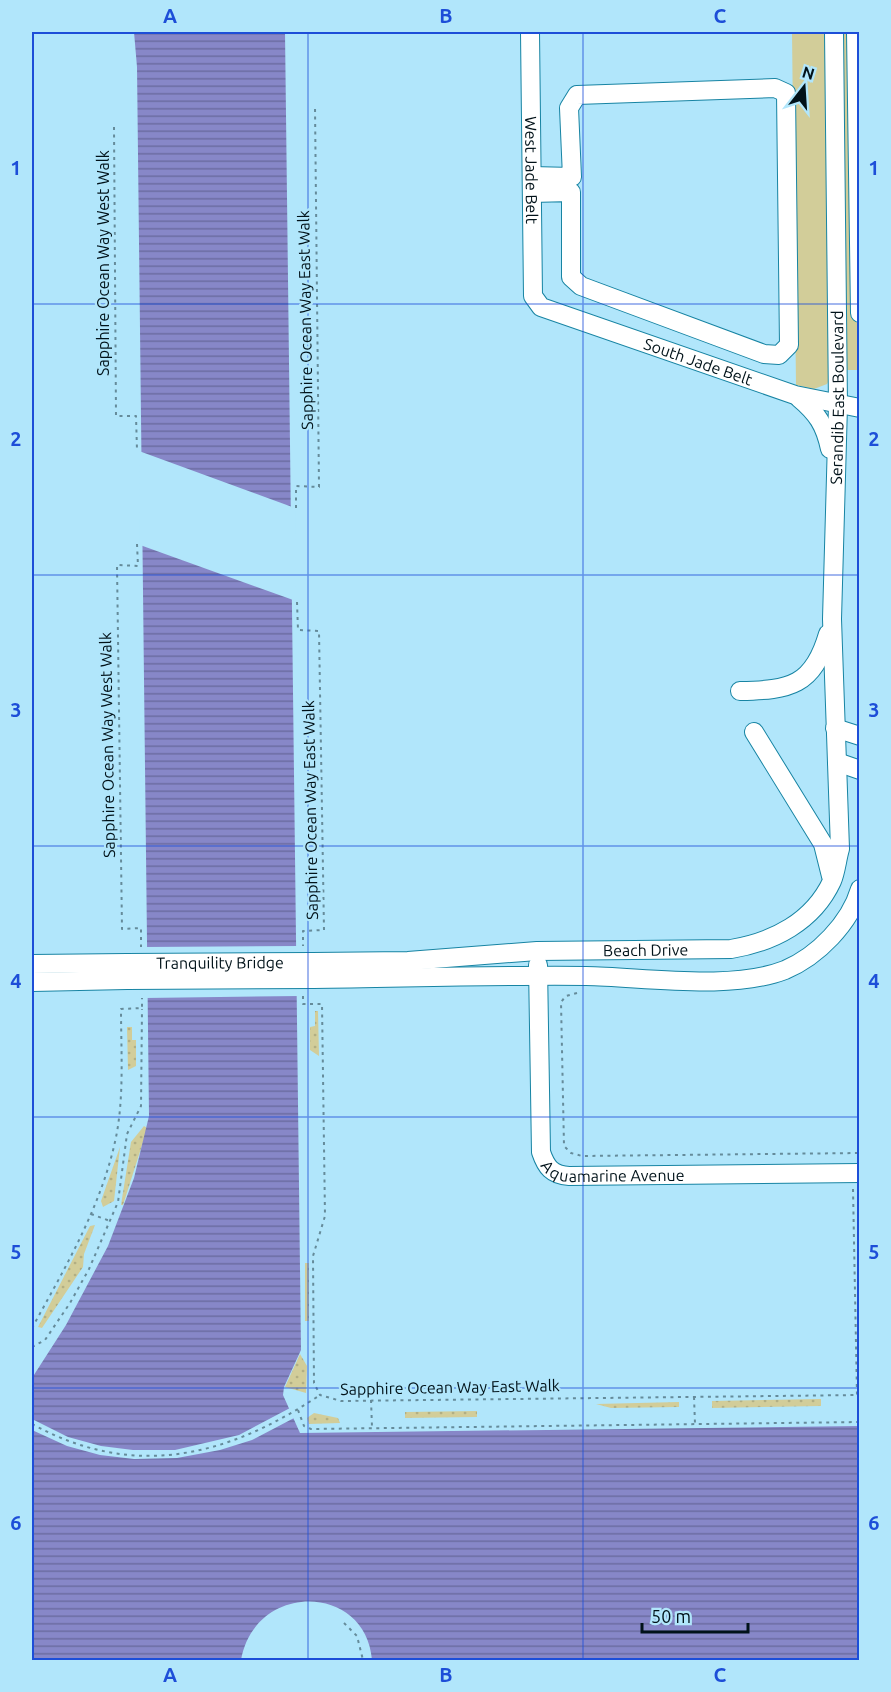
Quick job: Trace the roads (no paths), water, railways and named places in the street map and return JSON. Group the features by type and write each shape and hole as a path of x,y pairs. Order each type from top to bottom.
{"street":[{"name":"West Jade Belt","path":"530,32 533,296 541,307"},
{"name":"Serandib East Boulevard","path":"834,32 838,405 834,468 832,619 837,762"},
{"name":"Serandib East Boulevard","path":"856,32 860,313"},
{"path":"776,88 786,93 789,345 779,356 764,354 581,286 572,277 571,192 532,184 572,177 569,108 577,95 776,88"},
{"name":"South Jade Belt","path":"541,307 795,394 860,408"},
{"path":"795,394 817,412 826,428 834,468"},
{"path":"740,691 788,687 803,679 822,655 832,619"},
{"path":"835,728 860,736"},
{"path":"754,732 823,844 832,880"},
{"path":"837,762 860,770"},
{"name":"Beach Drive","path":"313,970 537,951 710,951 755,945 795,926 812,910 832,880 840,849 837,762"},
{"name":"Beach Drive","path":"313,970 729,981 764,976 786,969 810,956 827,940 856,901 860,889"},
{"name":"Aquamarine Avenue","path":"537,951 541,1152 554,1173 569,1176 856,1173"},
{"path":"32,964 127,972"},
{"name":"Tranquility Bridge","path":"127,972 313,970"},
{"path":"32,982 127,972"},
{"path":"539,1025 550,996 573,976"}],"water":[{"path":"134,32 285,32 301,1350 284,1387 283,1395 300,1433 859,1426 859,1660 372,1660 365,1635 351,1616 332,1605 310,1602 287,1605 267,1616 250,1634 241,1660 32,1660 32,1378 66,1325 108,1246 134,1178 149,1116 137,67"}]}
